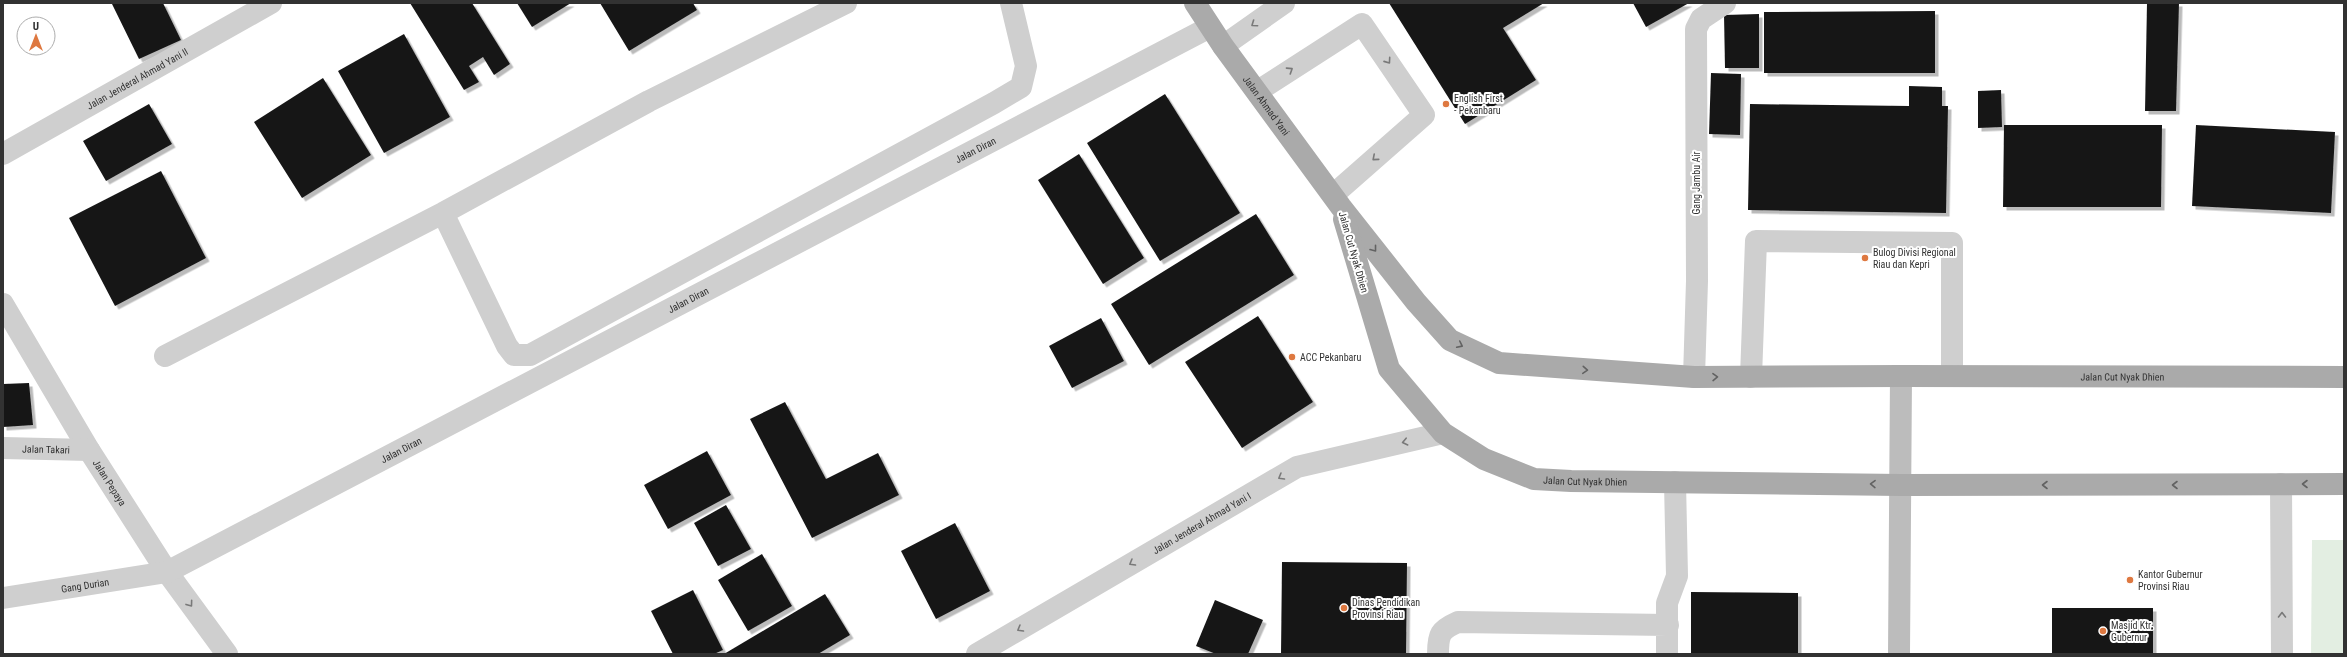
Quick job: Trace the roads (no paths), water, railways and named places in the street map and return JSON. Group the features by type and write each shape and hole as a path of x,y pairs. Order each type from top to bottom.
{"main road":[{"name":"Jalan Ahmad Yani","path":"1195,3 1223,46 1258,91 1337,201"},
{"name":"Jalan Cut Nyak Dhien","path":"1337,201 1416,302 1450,340 1498,364 1694,378 1901,376 2344,377"},
{"name":"Jalan Cut Nyak Dhien","path":"1337,201 1389,368 1443,434 1484,459 1534,479 1901,485 2344,484"}],"street":[{"path":"165,356 443,213 649,101 846,3"},
{"path":"443,213 507,346 514,354 530,354 1021,87 1026,66 1011,3"},
{"path":"1223,46 1284,3"},
{"name":"Gang Jambu Air","path":"1694,378 1696,281 1696,29 1701,19 1725,3"},
{"name":"Jalan Jenderal Ahmad Yani II","path":"3,154 258,6"},
{"path":"1258,91 1362,24 1424,115 1337,201"},
{"name":"Jalan Diran","path":"166,572 1210,27"},
{"path":"1751,377 1756,241 1952,242 1952,376"},
{"name":"Jalan Pepaya","path":"3,304 89,450 166,572 227,654"},
{"path":"1899,654 1901,376"},
{"name":"Jalan Jenderal Ahmad Yani I","path":"977,654 1297,467 1443,434"},
{"name":"Jalan Takari","path":"3,448 89,450"},
{"path":"1667,654 1667,603 1677,576 1675,482"},
{"path":"2282,484 2282,654"},
{"name":"Gang Durian","path":"3,598 166,572"},
{"path":"1438,654 1438,638 1444,628 1458,622 1668,625"}],"place":[{"name":"English First - Pekanbaru","path":"1446,104"},
{"name":"Bulog Divisi Regional Riau dan Kepri","path":"1865,258"},
{"name":"ACC Pekanbaru","path":"1292,357"},
{"name":"Kantor Gubernur Provinsi Riau","path":"2130,580"},
{"name":"Dinas Pendidikan Provinsi Riau","path":"1344,608"},
{"name":"Masjid Ktr. Gubernur","path":"2103,631"}]}
